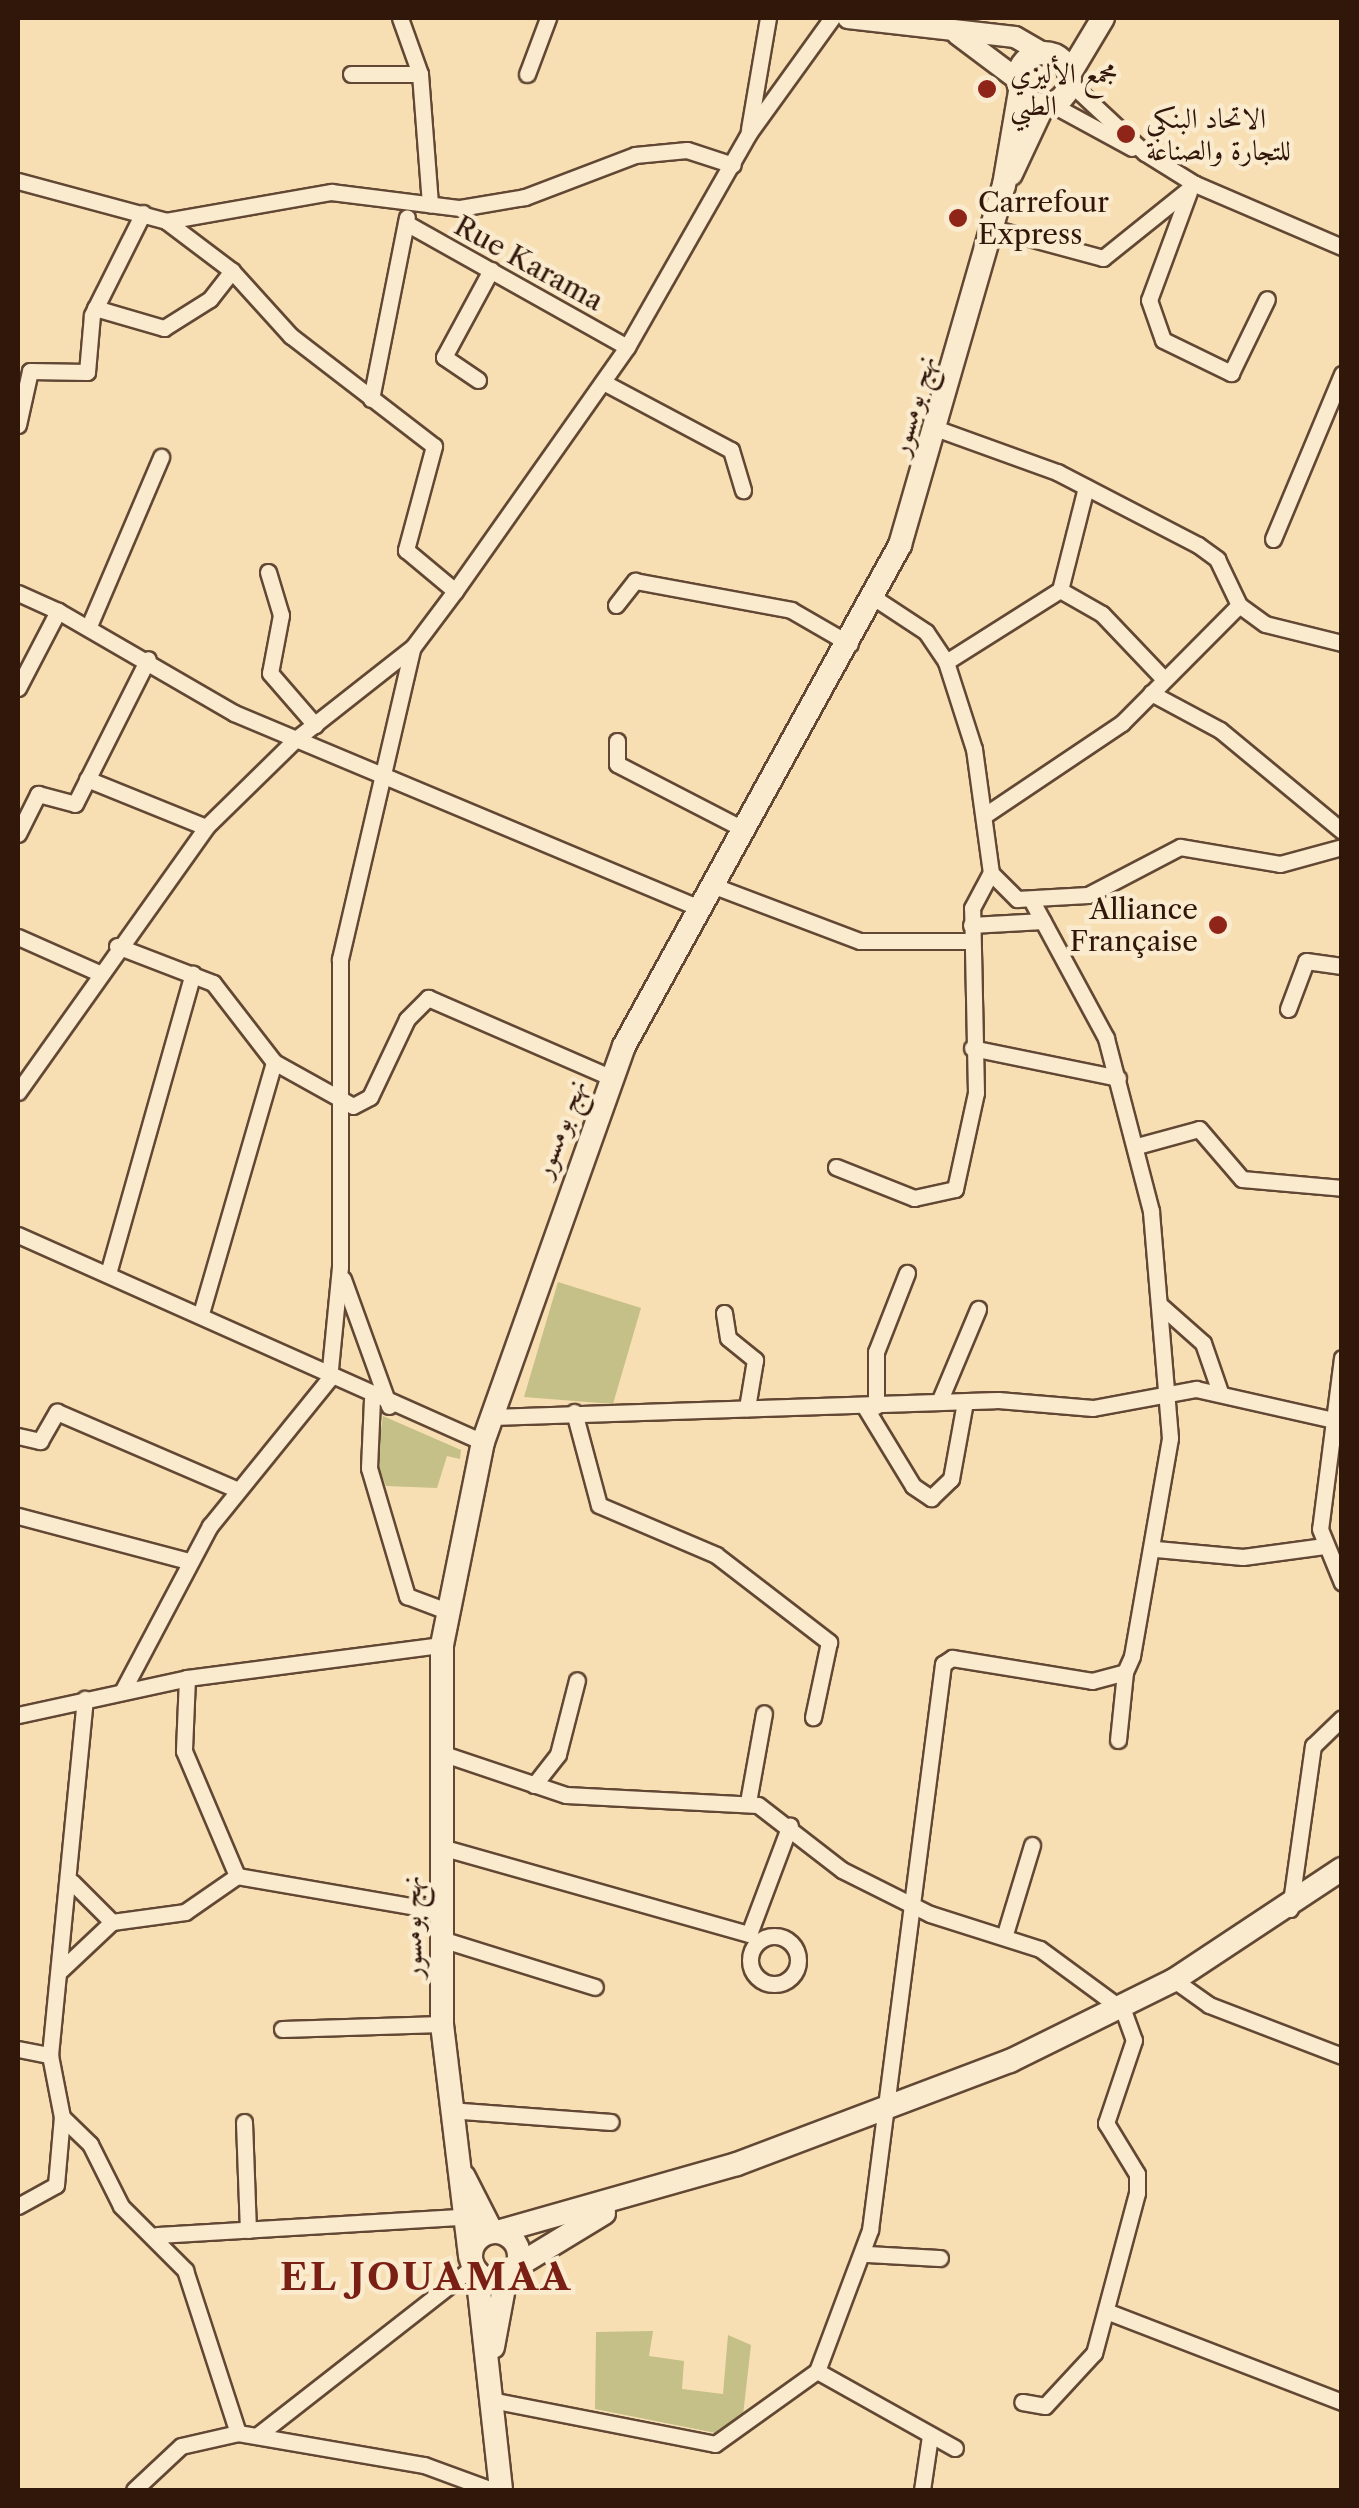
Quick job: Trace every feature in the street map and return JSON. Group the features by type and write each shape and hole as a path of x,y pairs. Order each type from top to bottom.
{"main road":[{"name":"نهج بومسور","path":"500,2490 490,2355 449,2110 442,2024 440,1911 442,1645 483,1442 610,1078 697,907 876,599 938,429 1004,185 1025,61 1046,53 1103,18"},
{"name":"نهج بومسور","path":"1004,185 1047,105 1069,77 1103,18"},
{"path":"1046,53 1069,77"},
{"path":"1019,86 1047,105"},
{"path":"648,2193 511,2272 473,2265 495,2232 648,2193 887,2108 1123,2010 1290,1909 1342,1869"},
{"name":"نهج بومسور","path":"457,2164 495,2232 513,2240 511,2272 490,2355"}],"street":[{"path":"400,18 420,74 430,205"},
{"path":"527,74 548,18"},
{"path":"749,133 768,18"},
{"path":"18,1092 117,946 206,827 296,740 413,647 604,382 749,133 832,18"},
{"path":"848,18 1015,38 1046,53"},
{"path":"949,28 1019,86"},
{"path":"350,74 420,74"},
{"path":"1069,77 1145,153"},
{"path":"1047,105 1145,153 1193,186 1342,247"},
{"path":"166,221 331,192 430,205 519,198 635,156 687,150 732,165"},
{"path":"18,180 166,221 232,271 292,336 434,446 406,550 455,591"},
{"path":"992,228 1104,258 1193,186"},
{"path":"1193,186 1149,300 1163,340 1230,372 1267,299"},
{"path":"371,399 409,204"},
{"path":"18,425 30,371 84,376 95,308 143,213"},
{"name":"Rue Karama","path":"406,224 627,347"},
{"path":"478,380 444,357 491,270"},
{"path":"95,308 164,328 210,299 232,271"},
{"path":"1272,539 1342,374"},
{"path":"604,382 731,450 743,490"},
{"path":"938,429 1086,488 1208,551 1239,605 1292,635 1342,643"},
{"path":"89,626 161,457"},
{"path":"946,662 1060,590 1086,488"},
{"path":"268,572 281,616 270,673 315,725"},
{"path":"616,605 636,581 791,610 850,644"},
{"path":"1060,590 1102,614 1162,678"},
{"path":"18,594 89,626 296,740 697,907"},
{"path":"876,599 926,632 946,662 985,815 991,874 1006,893 1034,903 1088,895 1180,848 1280,864 1342,847"},
{"path":"985,815 1060,769 1151,693 1239,605"},
{"path":"18,688 58,611"},
{"path":"123,1690 188,1561 236,1488 329,1378 340,1266 340,959 376,776 413,647"},
{"path":"18,834 38,794 72,808 148,659"},
{"path":"1151,693 1220,730 1342,831"},
{"path":"617,741 617,764 743,830"},
{"path":"87,780 206,827"},
{"path":"836,1166 914,1198 948,1196 972,1127 971,933 976,890 991,874"},
{"path":"710,884 860,940 971,933 1043,921"},
{"path":"1034,903 1118,1078 1137,1146 1160,1304 1161,1395 1170,1438 1156,1549 1125,1672 1118,1740"},
{"path":"18,937 99,973"},
{"path":"117,946 194,974 228,1000 274,1062 337,1098 363,1106 407,1019 428,998 610,1078"},
{"path":"1288,1009 1306,961 1342,966"},
{"path":"109,1270 194,974"},
{"path":"972,1048 1118,1078"},
{"path":"202,1310 274,1062"},
{"path":"1137,1146 1199,1129 1242,1179 1342,1188"},
{"path":"18,1235 202,1310 372,1399 483,1442"},
{"path":"340,1266 389,1406"},
{"path":"907,1274 876,1352 871,1406 913,1486 931,1498 950,1479 965,1402"},
{"path":"1160,1304 1204,1344 1220,1392"},
{"path":"939,1402 978,1309"},
{"path":"724,1313 728,1338 755,1360 747,1408"},
{"path":"1342,1358 1324,1546 1342,1583"},
{"path":"492,1418 574,1412 939,1402 1093,1408 1161,1395 1220,1392 1335,1422"},
{"path":"372,1399 369,1468 407,1596 446,1611"},
{"path":"18,1436 40,1440 57,1412 236,1488"},
{"path":"574,1412 599,1504 716,1555 829,1642 813,1717"},
{"path":"18,1516 188,1561"},
{"path":"1156,1549 1244,1556 1324,1546"},
{"path":"18,1714 187,1678 442,1645"},
{"path":"496,2401 715,2444 817,2371 866,2254 946,1660 1092,1681 1125,1672"},
{"path":"187,1678 184,1751 236,1876"},
{"path":"534,1785 558,1754 577,1680"},
{"path":"18,2206 56,2186 62,2117 50,2054 72,1882 85,1700"},
{"path":"748,1802 764,1712"},
{"path":"1290,1909 1292,1839 1313,1746 1342,1718"},
{"path":"441,1753 566,1796 748,1802 790,1826 842,1870 1005,1934 1086,1976 1123,2010 1134,2040 1106,2124 1137,2174 1138,2193 1106,2311 1084,2368 1046,2406 1022,2402"},
{"path":"440,1848 753,1938 790,1826"},
{"path":"1005,1934 1032,1845"},
{"path":"60,1970 112,1922 185,1912 236,1876 440,1911"},
{"path":"72,1882 112,1922"},
{"path":"441,1939 595,1987"},
{"path":"1174,1980 1189,1996 1342,2056"},
{"path":"282,2028 442,2024"},
{"path":"18,2049 50,2054"},
{"path":"449,2110 610,2122"},
{"path":"62,2117 90,2144 121,2206 157,2235 204,2311 238,2433"},
{"path":"244,2122 248,2230"},
{"path":"157,2235 464,2216"},
{"path":"866,2254 940,2258"},
{"path":"258,2435 473,2265"},
{"path":"1106,2311 1342,2402"},
{"path":"817,2371 955,2448"},
{"path":"134,2490 181,2446 238,2433 424,2464 492,2490"},
{"path":"922,2490 930,2436"}],"shaded area":[{"path":"558,1282 641,1308 613,1404 524,1397"},
{"path":"383,1416 461,1450 460,1459 447,1456 437,1488 386,1486 376,1462"},
{"path":"653,2331 649,2356 684,2361 682,2389 723,2394 728,2335 751,2345 743,2415 721,2434 595,2409 596,2332"}],"place":[{"name":"مجمع الأليزي الطبي","path":"987,89"},
{"name":"الاتحاد البنكي للتجارة والصناعة","path":"1126,134"},
{"name":"Carrefour Express","path":"958,218"},
{"name":"Alliance Française","path":"1218,925"}],"district":[{"name":"EL JOUAMAA","path":"426,2277"}]}
